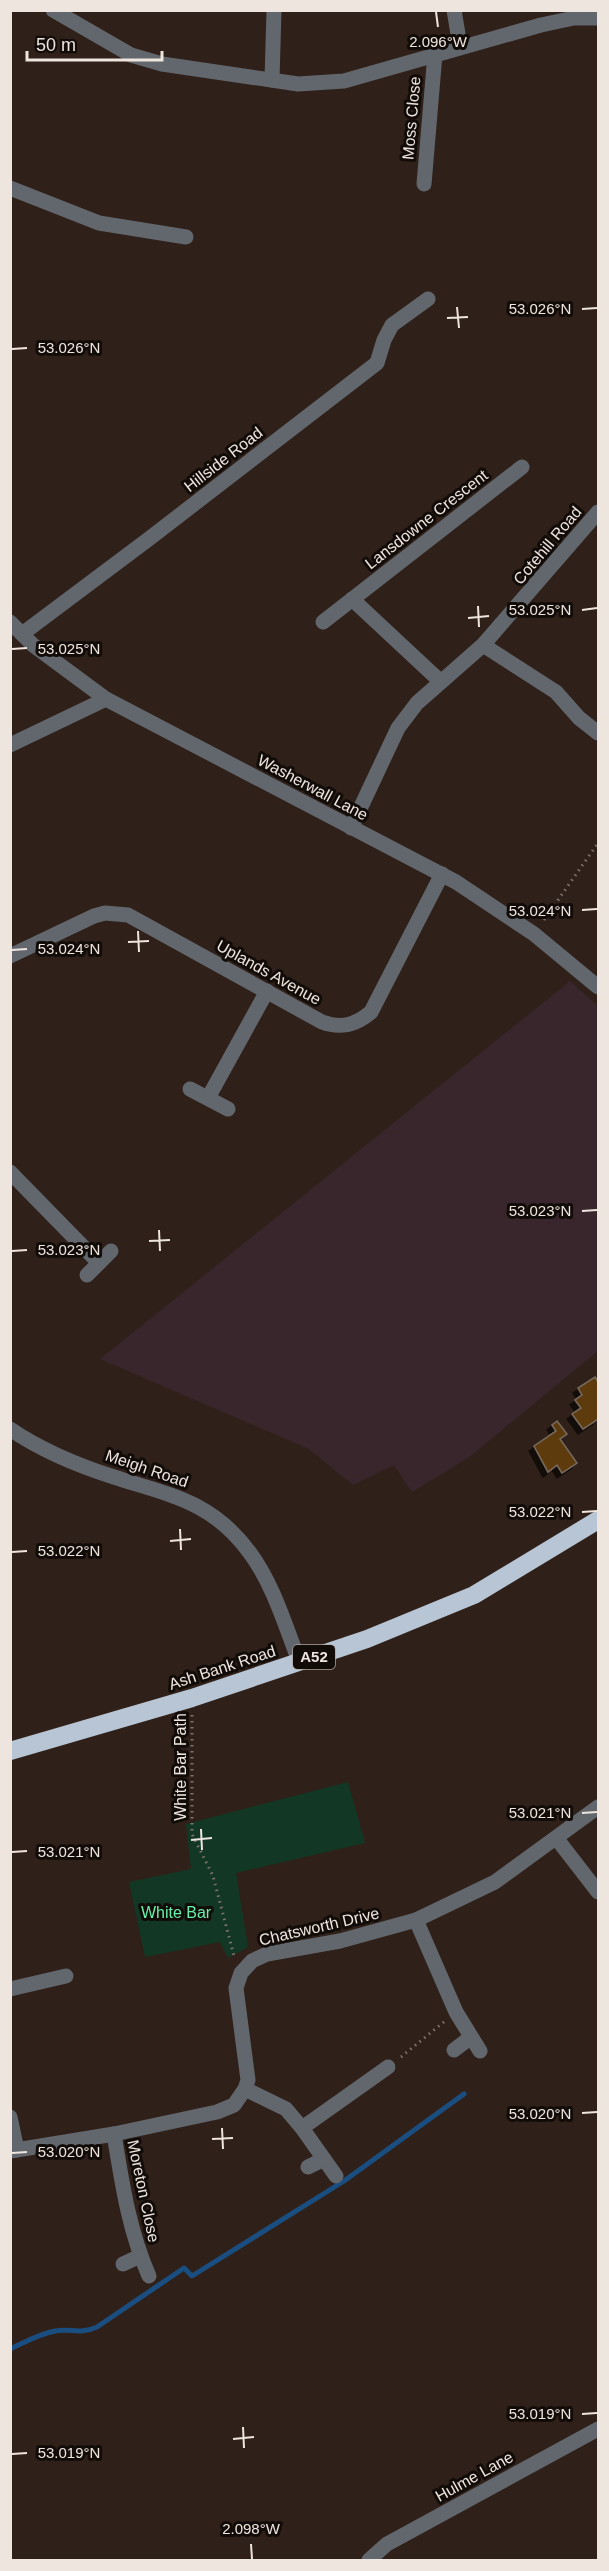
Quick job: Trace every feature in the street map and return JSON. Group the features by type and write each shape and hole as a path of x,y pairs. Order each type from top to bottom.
{"highway":[{"name":"Ash Bank Road","path":"10,1751 86,1731 192,1698 367,1639 474,1594 598,1520"}],"street":[{"path":"53,10 131,55 162,64 298,84 344,81 460,46 552,22 574,18 598,18"},
{"path":"272,80 274,10"},
{"path":"454,10 460,46"},
{"name":"Moss Close","path":"424,184 435,54"},
{"path":"10,189 99,223 186,237"},
{"name":"Hillside Road","path":"22,634 377,363 384,340 392,325 428,298"},
{"name":"Lansdowne Crescent","path":"323,622 522,467"},
{"name":"Cotehill Road","path":"351,828 398,728 417,703 466,663 598,512"},
{"path":"352,599 441,682"},
{"name":"Washerwall Lane","path":"10,622 22,634 106,699 442,874 534,934 598,987"},
{"path":"483,645 556,692 579,718 598,733"},
{"path":"10,746 106,699"},
{"name":"Uplands Avenue","path":"10,956 94,916 117,913 138,919 330,1025 346,1025 364,1018 379,999 442,874"},
{"path":"208,1098 267,991"},
{"path":"190,1089 228,1109"},
{"path":"10,1172 99,1263"},
{"path":"87,1275 111,1251"},
{"name":"Meigh Road","path":"10,1429 47,1451 112,1477 175,1495 211,1513 234,1533 252,1555 268,1584 299,1661"},
{"name":"Chatsworth Drive","path":"245,2089 248,2071 236,1988 245,1967 252,1961 267,1954 340,1941 416,1920 495,1882 598,1807"},
{"path":"557,1839 598,1892"},
{"path":"416,1920 456,2012 480,2051"},
{"path":"10,1989 66,1976"},
{"path":"454,2050 470,2038"},
{"path":"302,2128 388,2067"},
{"path":"10,2117 14,2151 114,2134 217,2112 234,2105 245,2089 286,2109 336,2176"},
{"name":"Moreton Close","path":"114,2134 124,2200 140,2256 149,2276"},
{"path":"308,2167 324,2159"},
{"name":"Moreton Close","path":"123,2264 140,2256"},
{"name":"Hulme Lane","path":"369,2560 387,2544 598,2429"}],"path":[{"path":"534,934 598,843"},
{"name":"White Bar Path","path":"192,1698 192,1834 213,1876 234,1957 245,1967"},
{"path":"388,2067 456,2012"}],"shaded area":[{"path":"570,981 598,1006 598,1351 468,1458 412,1492 394,1465 353,1485 309,1449 100,1359"}],"green space":[{"name":"White Bar","path":"348,1782 365,1843 236,1873 248,1947 228,1958 220,1942 145,1957 129,1882 191,1869 186,1824"}],"building":[{"path":"595,1377 598,1382 598,1419 583,1429 572,1414 581,1408 575,1400 582,1395 578,1388"},
{"path":"557,1421 567,1434 560,1439 577,1463 562,1473 557,1465 548,1472 534,1446 556,1431 552,1425"}],"waterway":[{"path":"10,2349 49,2332 85,2331 97,2327 184,2268 192,2276 344,2181 464,2094"}]}
